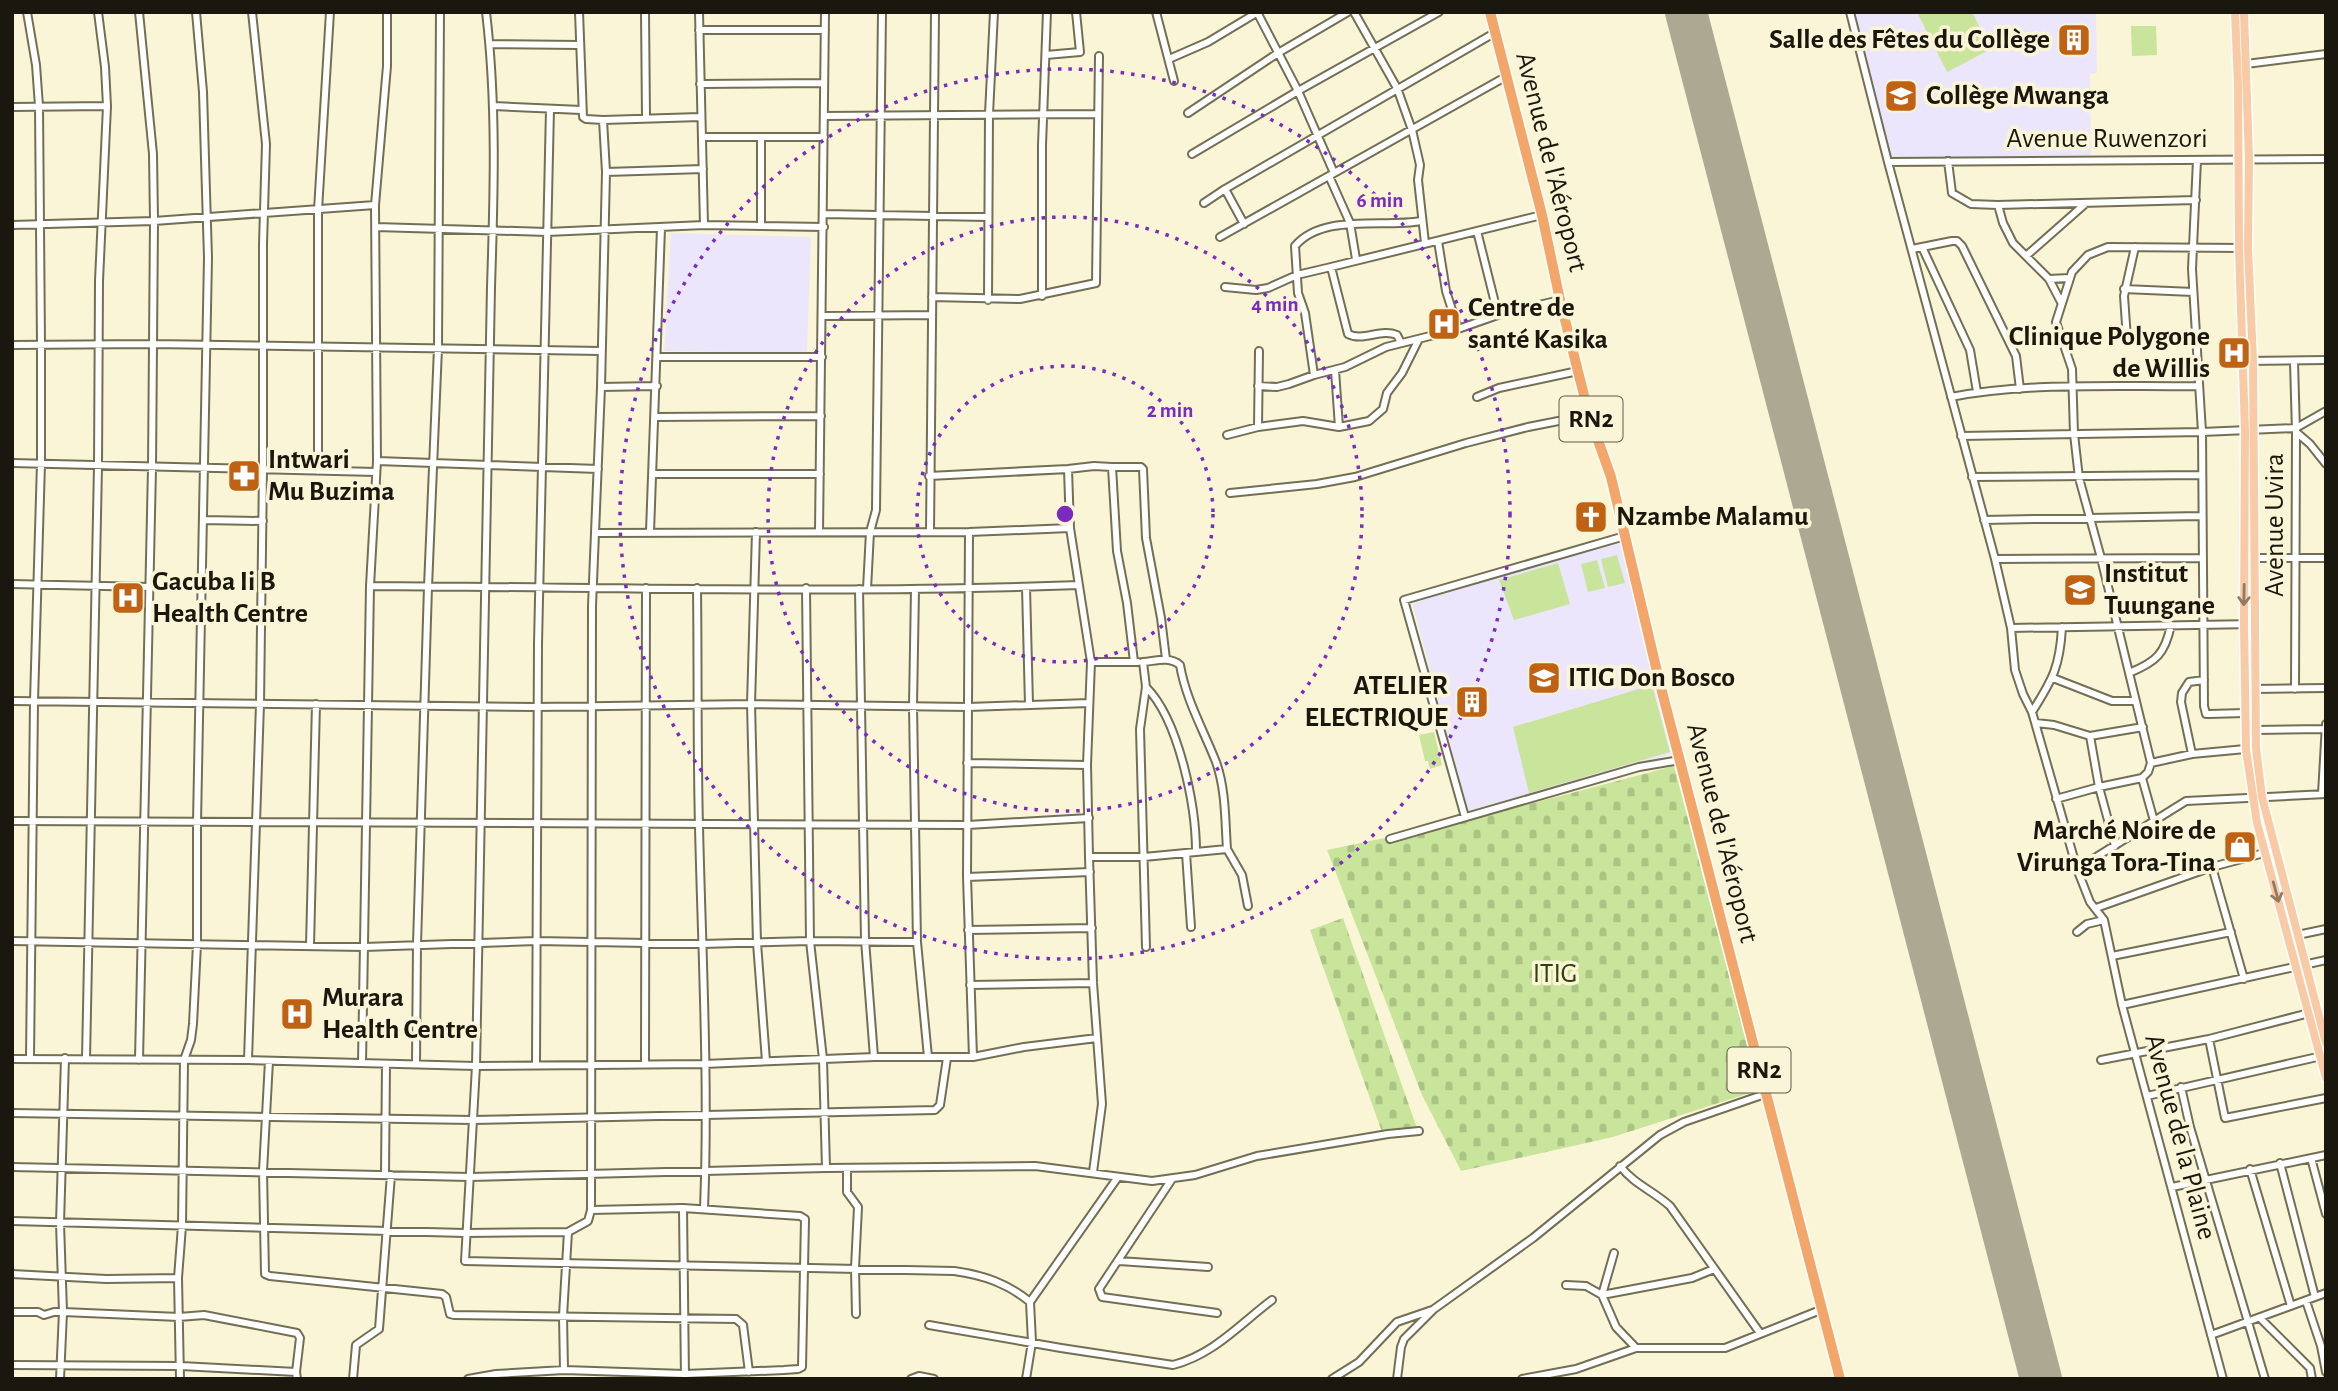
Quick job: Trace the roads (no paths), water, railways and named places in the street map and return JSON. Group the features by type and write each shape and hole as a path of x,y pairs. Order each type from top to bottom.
{"highway":[{"name":"Avenue de l'Aéroport","path":"1490,12 1589,415 1611,477 1680,760 1840,1379"}],"main road":[{"path":"2235,12 2243,64"},
{"path":"2244,12 2243,248 2250,430 2249,558 2244,625 2262,797 2298,933 2301,965"},
{"path":"2249,558 2255,624 2245,713 2252,798 2288,937 2301,965 2314,1013 2325,1076"},
{"path":"2314,1013 2326,1043"}],"street":[{"path":"27,12 36,65 39,106 41,345 30,1058"},
{"path":"86,1059 97,344 107,107 98,12"},
{"path":"139,12 153,154 154,221 152,468 139,1060"},
{"path":"180,1379 178,1278 184,1170 184,1060 192,1032 197,944 207,346 208,217 203,92 196,12"},
{"path":"248,1060 260,704 264,470 265,136 252,12"},
{"path":"318,471 318,210 330,12"},
{"path":"362,1063 370,586 377,461 375,205 387,66 387,12"},
{"path":"415,1064 428,587 438,348 440,12"},
{"path":"486,12 494,106 493,230 476,1066 465,1259 954,1271 976,1274 1016,1291 1030,1302"},
{"path":"579,12 583,117 603,120 700,117"},
{"path":"645,12 646,117"},
{"path":"699,12 704,225"},
{"path":"820,532 825,12"},
{"path":"874,1057 864,940 861,706 863,589 870,533 876,510 882,12"},
{"path":"930,532 935,12"},
{"path":"988,300 989,114 994,12"},
{"path":"1042,296 1043,115 1047,12"},
{"path":"1046,55 1080,52 1076,12"},
{"path":"1156,12 1174,81"},
{"path":"1169,59 1208,42 1257,12 1298,91 1317,135 1350,223 1356,260"},
{"path":"1188,113 1278,53 1348,12"},
{"path":"1354,12 1397,88 1412,130 1420,165 1418,180 1425,243"},
{"path":"1192,153 1439,12"},
{"name":"Avenue de la Plaine","path":"1850,12 1995,559 2011,628 2015,670 2036,723 2077,869 2090,902 2104,920 2122,1005 2223,1379"},
{"path":"699,30 825,30"},
{"path":"1204,203 1496,32"},
{"path":"490,44 579,46"},
{"path":"2243,64 2326,54"},
{"path":"932,297 988,300 1042,296 1096,283 1099,56"},
{"path":"1220,237 1507,76"},
{"path":"700,84 824,83"},
{"path":"494,106 581,110"},
{"path":"12,107 107,107"},
{"path":"536,1064 537,706 550,109"},
{"path":"824,116 1098,114"},
{"path":"12,1221 465,1233 568,1232 588,1221 591,1210 593,589 606,172 603,120"},
{"path":"761,136 761,226"},
{"path":"702,137 824,137"},
{"name":"Avenue Ruwenzori","path":"1888,162 2326,159"},
{"path":"2197,160 2193,292 2202,432 2201,558 2206,714 2245,713"},
{"path":"1948,161 1950,189 1955,197 1971,204 2196,200"},
{"path":"606,172 703,169"},
{"path":"1225,189 1244,224"},
{"path":"2026,256 2085,204"},
{"path":"12,225 154,221 375,205"},
{"path":"1998,205 2008,236 2049,279 2061,302"},
{"path":"824,214 988,217"},
{"path":"1225,287 1256,290 1277,285 1297,275 1542,215"},
{"path":"1314,375 1305,313 1298,293 1294,264 1295,246 1301,238 1310,233 1350,223 1388,225 1421,221"},
{"path":"376,227 547,232 704,225 824,227"},
{"path":"650,532 661,228"},
{"path":"1477,231 1498,316"},
{"path":"1438,241 1446,290 1458,329"},
{"path":"1912,249 1952,241 1957,241 1962,246 2016,356 2020,389"},
{"path":"1922,247 1970,350 1978,392"},
{"path":"2154,821 2142,778 2151,763 2091,517 2078,478 2071,363 2057,327 2057,316 2069,278 2079,264 2098,250 2108,247 2243,248"},
{"path":"2127,339 2124,289 2135,247"},
{"path":"1331,267 1348,334 1355,338 1389,332 1397,335 1401,343"},
{"path":"2049,279 2069,278"},
{"path":"2124,289 2193,292"},
{"path":"1258,386 1277,387 1335,370 1386,347 1560,300"},
{"path":"823,316 931,315"},
{"path":"1227,435 1258,427 1305,421 1339,427 1369,421 1380,413 1387,393 1402,373 1419,339"},
{"path":"12,345 152,344 601,351"},
{"path":"1258,427 1259,351"},
{"path":"658,357 822,357"},
{"path":"2248,361 2326,360"},
{"name":"Avenue Uvira","path":"2294,362 2295,689"},
{"path":"1335,370 1339,427"},
{"path":"1477,397 1499,388 1578,371"},
{"path":"601,387 657,386"},
{"path":"1951,397 2020,389 2200,386"},
{"path":"1961,436 2296,430 2326,411"},
{"path":"1230,493 1317,484 1354,477 1466,443 1589,415"},
{"path":"655,417 821,416"},
{"path":"2296,430 2326,464"},
{"path":"377,461 598,469"},
{"path":"12,463 376,472"},
{"path":"929,476 1094,466 1143,469 1146,538 1166,659"},
{"path":"1112,467 1117,551 1135,662"},
{"path":"1068,469 1070,528 1091,662 1087,765 1089,857 1093,983 1102,1104 1093,1172"},
{"path":"653,474 820,474"},
{"path":"1972,477 2202,475"},
{"path":"1984,520 2201,516"},
{"path":"204,520 263,521"},
{"path":"595,533 969,532 1070,528"},
{"path":"756,532 751,704 757,943 766,1060"},
{"path":"969,532 967,877 972,1057"},
{"path":"1465,817 1404,600 1625,536"},
{"path":"1995,559 2201,558"},
{"path":"2249,558 2326,558"},
{"path":"12,584 149,587"},
{"path":"370,586 969,589 1079,585"},
{"path":"1026,587 1029,705"},
{"path":"645,1063 646,588"},
{"path":"697,588 699,824 704,1064 708,1116 704,1209"},
{"path":"806,588 810,941 823,1059 826,1168"},
{"path":"915,589 913,706 917,942 928,1057"},
{"path":"2011,628 2255,624"},
{"path":"2129,673 2148,665 2163,650 2171,625"},
{"path":"2032,712 2053,678 2060,657 2062,627"},
{"path":"1091,662 1166,659 1180,665 1187,696 1216,763 1221,782 1227,849 1242,875 1248,906"},
{"path":"1143,662 1146,687 1140,729 1146,947"},
{"path":"2053,678 2112,701 2136,701"},
{"path":"2192,754 2181,702 2182,693 2189,682 2204,680"},
{"path":"1146,687 1163,710 1192,794 1196,852"},
{"path":"2249,690 2326,688"},
{"path":"12,701 426,706 751,704 968,707 1089,703"},
{"path":"310,946 316,704"},
{"path":"2036,723 2054,725 2090,736 2143,727"},
{"path":"2077,869 2186,801 2324,794 2325,727 2255,730"},
{"path":"2090,736 2099,787 2115,846"},
{"path":"2151,763 2192,754 2256,748"},
{"path":"1390,839 1639,767 1680,760"},
{"path":"967,763 1087,765"},
{"path":"2056,799 2142,778"},
{"path":"12,821 968,825 1089,818"},
{"path":"1089,857 1144,857 1227,849"},
{"path":"2096,908 2212,866 2275,850"},
{"path":"1186,853 1191,927"},
{"path":"2212,866 2244,979"},
{"path":"967,877 1090,872"},
{"path":"2077,932 2087,924 2104,920"},
{"path":"968,930 1092,928"},
{"path":"2288,937 2326,929"},
{"path":"2112,956 2231,932"},
{"path":"12,941 364,947 536,941 702,944 864,940 917,942"},
{"path":"2122,1005 2326,961"},
{"path":"970,985 1093,983"},
{"path":"2101,1060 2208,1039 2314,1013"},
{"path":"12,1059 248,1060 476,1066 704,1064 874,1057 972,1057 1097,1038"},
{"path":"2208,1039 2224,1115 2228,1118 2326,1098"},
{"path":"2147,1096 2323,1056"},
{"path":"60,1379 63,1312 60,1223 65,1058"},
{"path":"12,1113 473,1120 825,1114 939,1109 947,1058"},
{"path":"269,1061 263,1171 265,1274 445,1294 448,1310 454,1315 736,1319 741,1322 749,1373"},
{"path":"352,1379 356,1345 379,1329 388,1175 386,1064"},
{"path":"2181,1087 2265,1379"},
{"path":"1397,1379 1404,1339 1434,1309 1533,1238 1620,1166 1672,1128 1765,1094"},
{"path":"12,1167 470,1177 1035,1166 1152,1181 1195,1175 1257,1156 1419,1131"},
{"path":"2172,1187 2326,1155"},
{"path":"2311,1158 2326,1214"},
{"path":"2280,1163 2315,1297"},
{"path":"1620,1166 1633,1182 1653,1191 1670,1206 1760,1333"},
{"path":"847,1168 847,1192 858,1207 856,1314"},
{"path":"2250,1170 2291,1306"},
{"path":"1026,1379 1032,1342 1030,1302 1118,1177"},
{"path":"1172,1179 1099,1289 1102,1297 1217,1313"},
{"path":"468,1379 496,1374 564,1370 685,1376 802,1367 803,1217 682,1208 591,1210"},
{"path":"682,1208 685,1376"},
{"path":"564,1370 563,1316 568,1232"},
{"path":"1614,1253 1602,1295 1612,1322 1636,1348"},
{"path":"1119,1261 1209,1267"},
{"path":"1566,1285 1586,1286 1602,1295 1692,1278 1714,1269"},
{"path":"12,1274 106,1279 178,1278"},
{"path":"2211,1335 2326,1293"},
{"path":"929,1325 1157,1364 1173,1364 1186,1362 1226,1339 1272,1300"},
{"path":"2306,1301 2321,1346 2326,1372 2314,1373 2310,1378"},
{"path":"1332,1379 1359,1362 1397,1322 1434,1309"},
{"path":"1522,1379 1576,1369 1636,1348 1731,1347 1823,1309"},
{"path":"12,1312 38,1312 44,1315 54,1312 179,1317 204,1315 297,1333 300,1338 297,1375 181,1366 12,1365"},
{"path":"2260,1318 2310,1368 2310,1378"},
{"path":"911,1379 919,1376 934,1379"}],"place":[{"name":"Salle des Fêtes du Collège","path":"2074,40"},
{"name":"Collège Mwanga","path":"1901,96"},
{"name":"Centre de santé Kasika","path":"1444,324"},
{"name":"Clinique Polygone de Willis","path":"2234,353"},
{"name":"Intwari Mu Buzima","path":"244,476"},
{"name":"Nzambe Malamu","path":"1591,517"},
{"name":"Institut Tuungane","path":"2080,590"},
{"name":"Gacuba Ii B Health Centre","path":"128,598"},
{"name":"ITIG Don Bosco","path":"1544,678"},
{"name":"ATELIER ELECTRIQUE","path":"1472,702"},
{"name":"Marché Noire de Virunga Tora-Tina","path":"2240,847"},
{"name":"Murara Health Centre","path":"297,1014"}],"park label":[{"name":"ITIG","path":"1555,974"}]}
